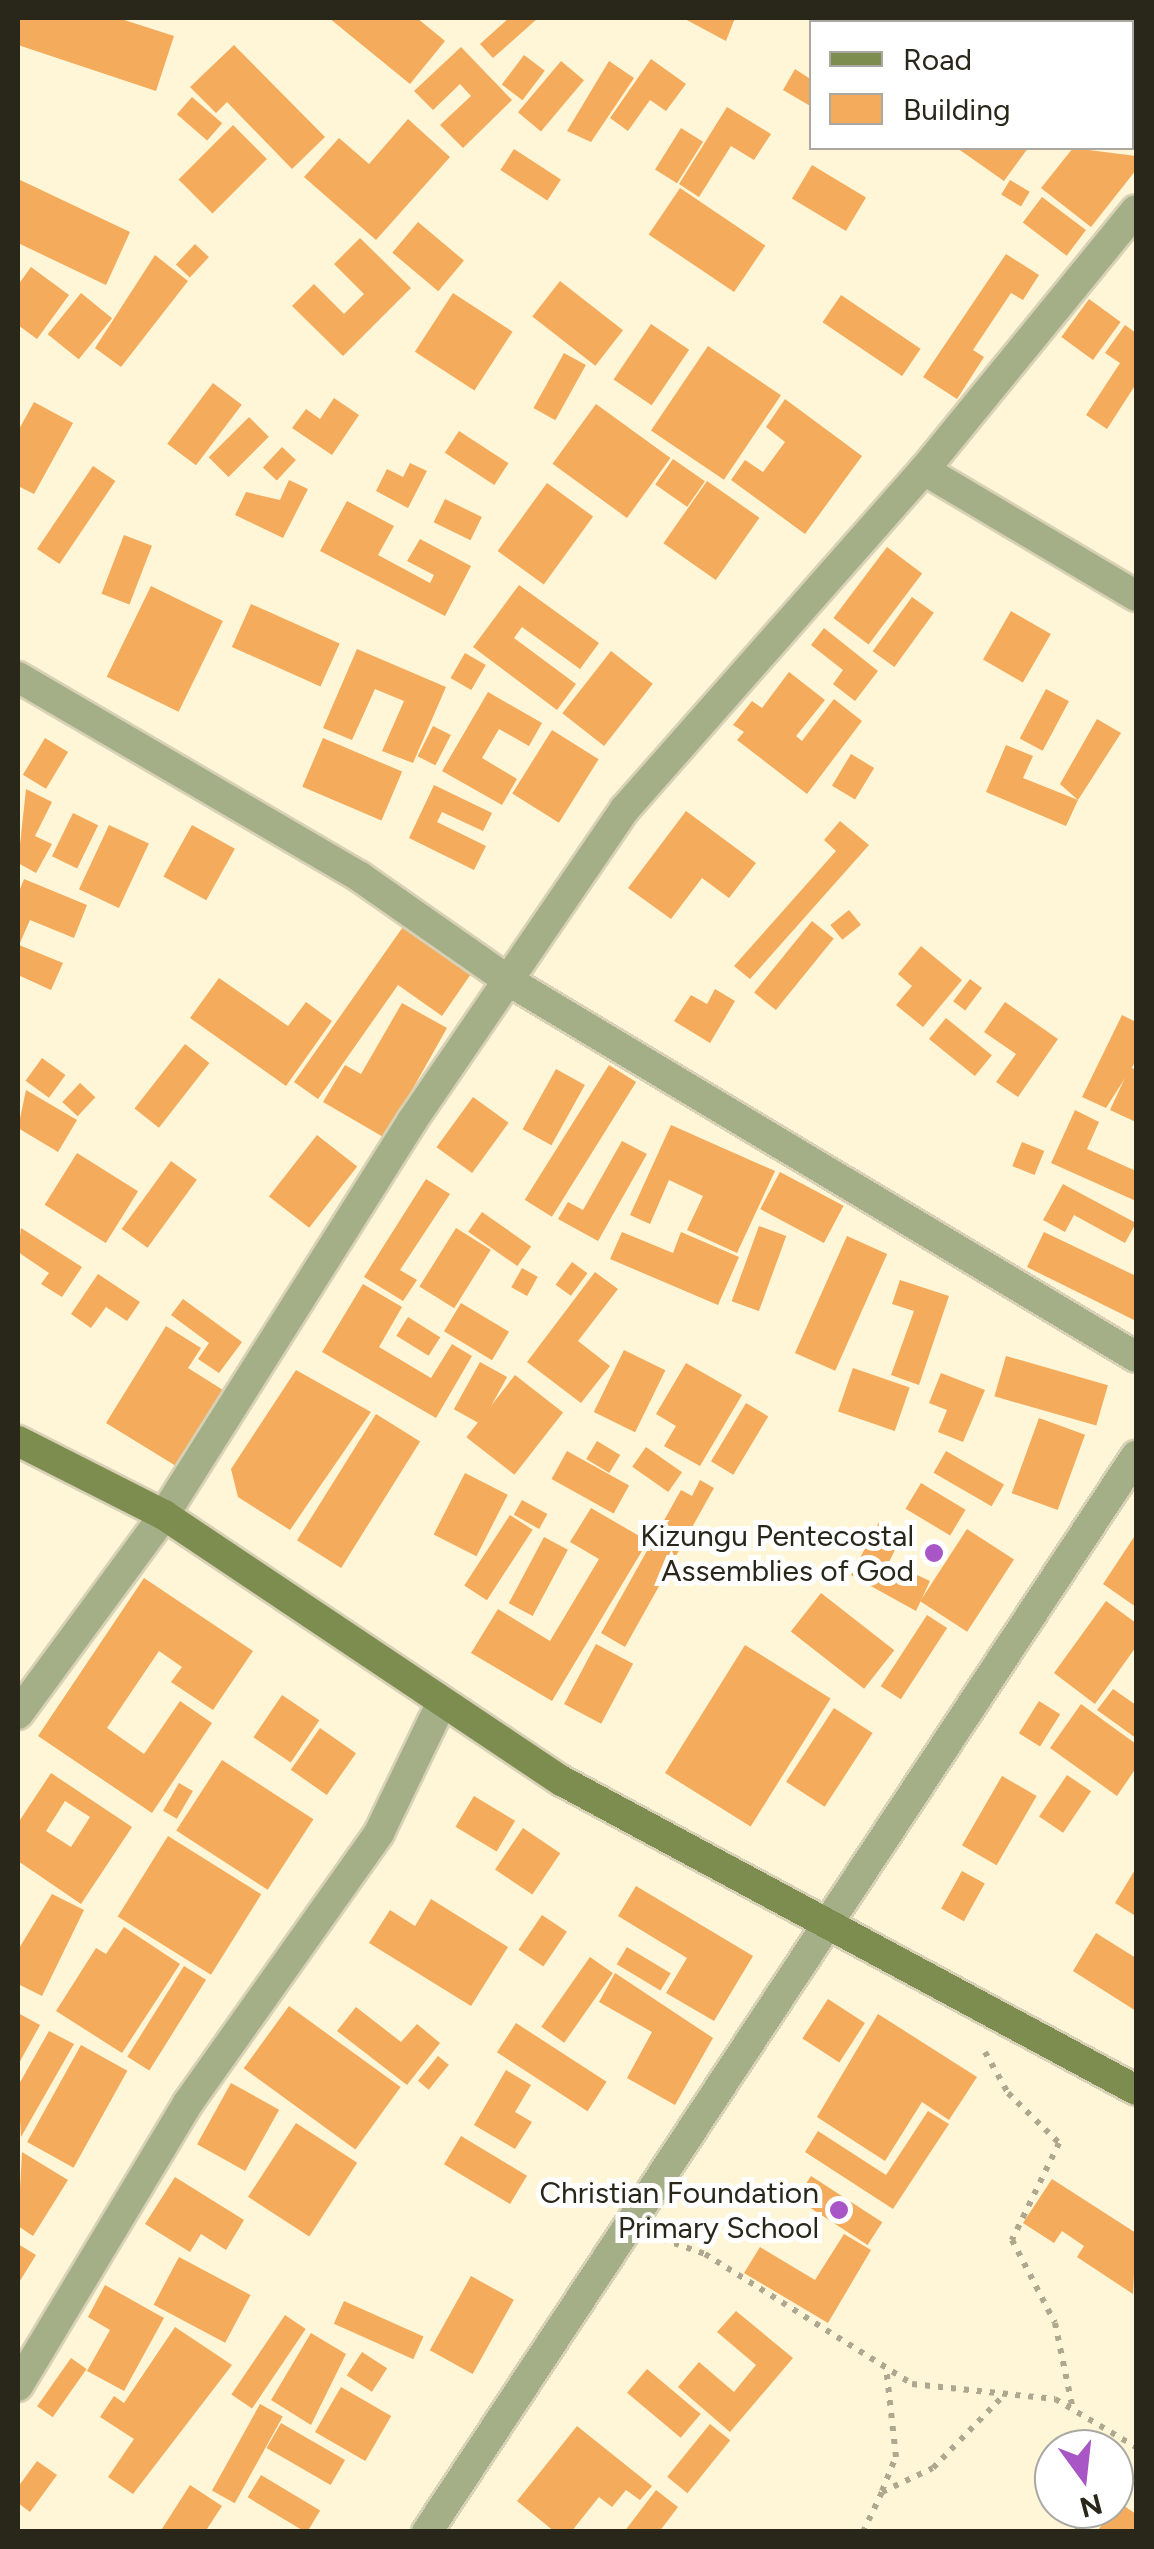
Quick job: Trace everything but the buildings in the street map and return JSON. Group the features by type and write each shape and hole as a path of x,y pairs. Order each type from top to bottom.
{"street":[{"path":"18,1714 164,1515 508,980 625,809 924,470 1136,210"},
{"path":"924,470 1136,596"},
{"path":"18,677 360,877 508,980 1136,1357"},
{"path":"18,1441 164,1515 440,1706 1136,2090"},
{"path":"428,2532 623,2226 834,1920 1136,1456"},
{"path":"18,2386 188,2103 379,1832 440,1706"}],"path":[{"path":"982,2045 1008,2094 1059,2143 1012,2240 1056,2323 1073,2410"},
{"path":"623,2226 705,2254 912,2384 1007,2392 1073,2410 1136,2448"},
{"path":"854,2532 864,2528 896,2457 886,2367"},
{"path":"882,2492 933,2468 1007,2392"},
{"path":"1097,2429 1098,2425"}],"place":[{"name":"Kizungu Pentecostal Assemblies of God","path":"934,1553"},
{"name":"Christian Foundation Primary School","path":"839,2210"}]}
